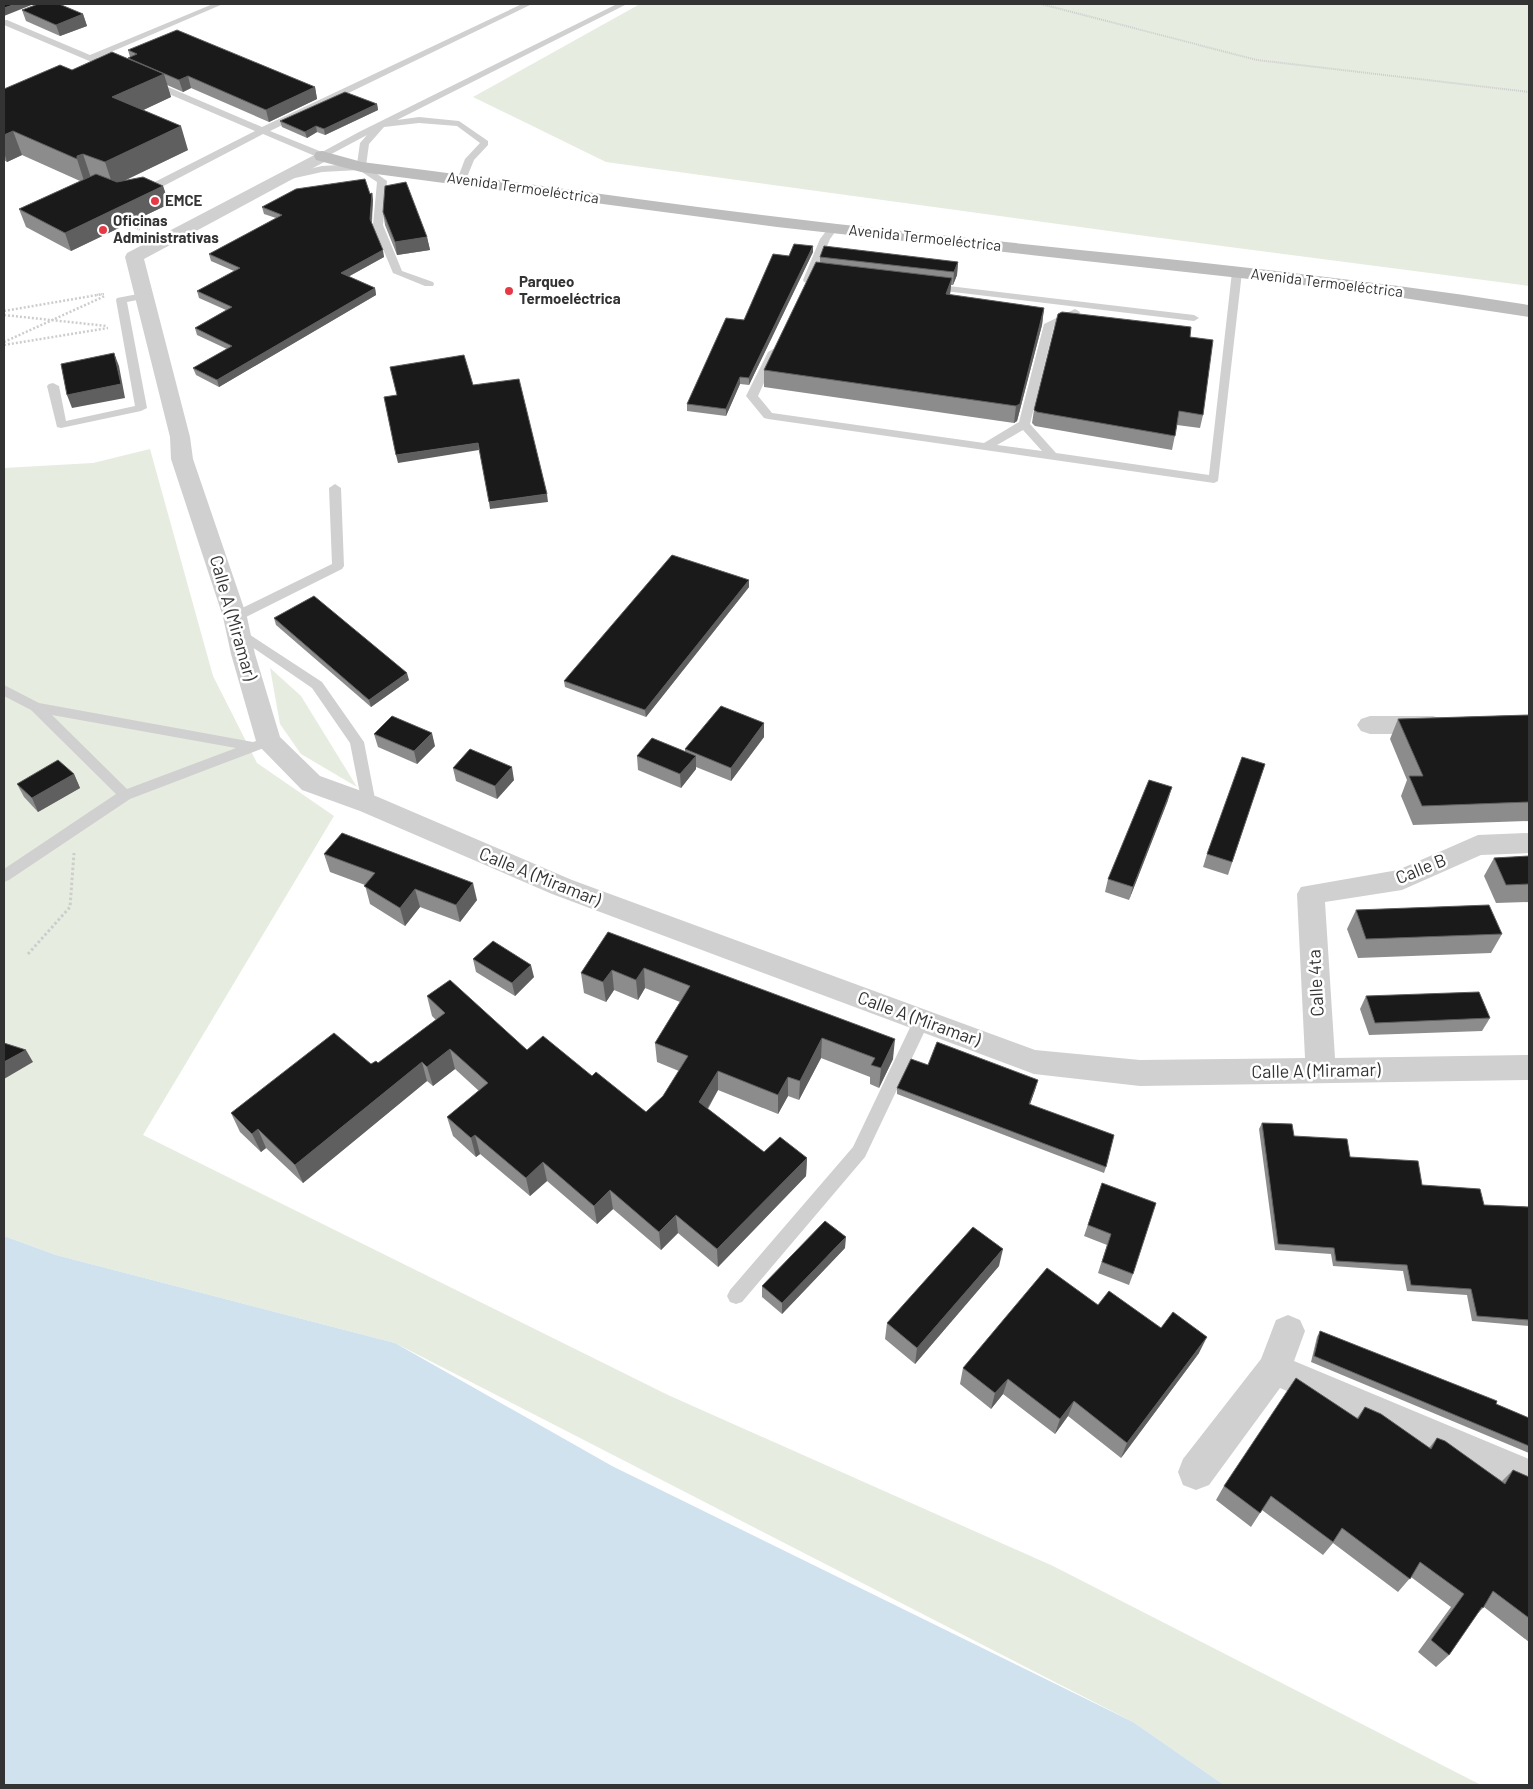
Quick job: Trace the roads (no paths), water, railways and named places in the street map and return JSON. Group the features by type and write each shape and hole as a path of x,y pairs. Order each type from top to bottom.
{"main road":[{"name":"Avenida Termoeléctrica","path":"322,156 361,166 833,228 1237,272 1455,298 1529,311"}],"street":[{"name":"Calle A (Miramar)","path":"322,156 134,257 142,296 180,437 182,458 236,624 261,744 311,783 370,804 562,887 1034,1062 1140,1073 1529,1068"},
{"path":"1370,725 1460,724"},
{"name":"Calle B","path":"1311,894 1402,880 1478,845 1529,843"},
{"name":"Calle 4ta","path":"1311,894 1321,1071"},
{"path":"1196,1472 1274,1369 1288,1331"},
{"path":"1274,1369 1529,1477"}],"lane":[{"path":"91,58 219,4"},
{"path":"133,194 149,190 264,130 528,4"},
{"path":"144,80 322,156 623,4"},
{"path":"4,22 125,73"},
{"path":"361,166 365,143 381,125 419,120 459,124 485,143 470,159 462,180"},
{"path":"279,178 322,169 361,166 382,181 378,225 398,273 429,284"},
{"path":"803,290 816,274 824,240 833,228"},
{"path":"777,343 752,396 768,416 1214,479 1237,272"},
{"path":"918,286 1194,318"},
{"path":"53,386 61,425 141,408 120,300 142,296"},
{"path":"1028,299 1044,318"},
{"path":"1044,318 1088,306"},
{"path":"986,447 1024,424 1044,318"},
{"path":"1024,424 1052,456"},
{"path":"335,488 338,566 236,624 316,684 357,742 370,804"},
{"path":"4,690 36,707 125,795"},
{"path":"36,707 261,744"},
{"path":"4,876 125,795 261,744"},
{"path":"736,1296 859,1152 922,1020"}],"water":[{"path":"4,1236 56,1255 395,1343 612,1466 1133,1722 1224,1785 4,1785"}],"place":[{"name":"EMCE","path":"155,201"},
{"name":"Oficinas Administrativas","path":"103,230"},
{"name":"Parqueo Termoeléctrica","path":"509,291"}]}
